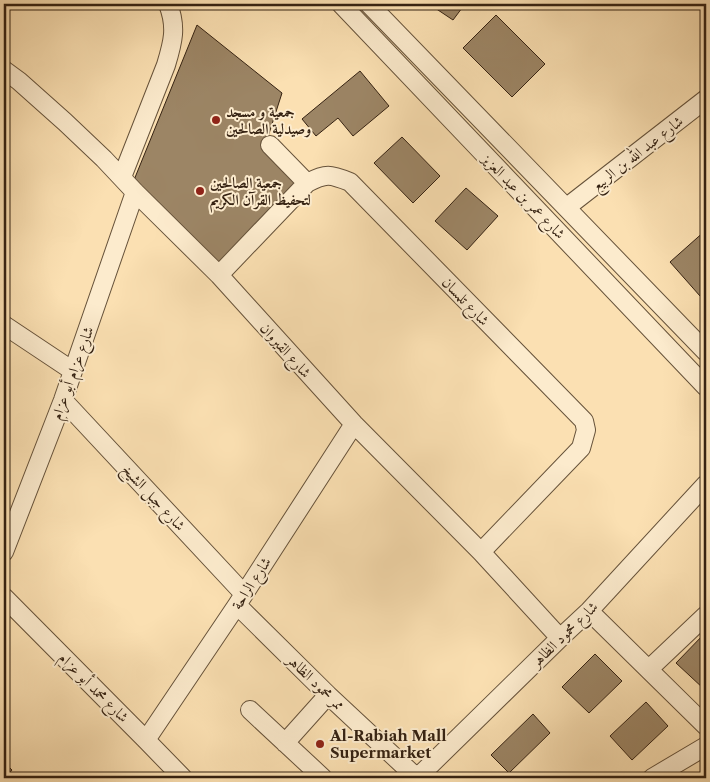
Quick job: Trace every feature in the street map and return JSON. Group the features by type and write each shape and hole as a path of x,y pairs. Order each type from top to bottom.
{"street":[{"path":"122,177 171,50 174,31 168,4"},
{"name":"شارع عمر بن عبد العزيز","path":"341,4 706,388"},
{"name":"شارع عمر بن عبد العزيز","path":"370,4 706,352"},
{"name":"شارع القيروان","path":"4,70 65,122 219,275 354,424 481,552 560,638"},
{"name":"شارع عبد الله بن الربيع","path":"567,207 706,99"},
{"path":"270,145 308,183"},
{"name":"شارع تلمسان","path":"219,275 308,183 321,176 334,176 350,182 584,421 586,430 580,448 481,552"},
{"name":"شارع عزام أبو عزام","path":"4,552 63,400 135,192"},
{"path":"4,325 73,371"},
{"name":"شارع جبل الشيخ","path":"63,400 241,599"},
{"name":"شارع الراحة","path":"146,740 241,599 354,424"},
{"name":"شارع محمود الظاهر","path":"417,778 589,610 706,484"},
{"name":"شارع محمد أبو عزام","path":"4,598 182,778"},
{"name":"ممر محمود الظاهر","path":"241,599 328,695 417,778"},
{"path":"589,610 706,726"},
{"path":"648,669 706,615"},
{"path":"285,743 328,695"},
{"path":"250,710 323,778"},
{"path":"652,778 706,746"}],"building":[{"path":"429,4 465,4 453,20"},
{"path":"496,15 545,64 512,97 463,48"},
{"name":"جمعية و مسجد وصيدلية الصالحين","path":"197,25 282,93 265,146 297,187 218,267 134,180"},
{"path":"360,71 389,106 353,136 338,118 316,136 302,119"},
{"path":"402,137 440,176 413,203 374,163"},
{"path":"466,188 498,216 467,250 435,221"},
{"path":"706,230 706,291 700,296 670,262"},
{"path":"706,632 706,687 704,689 676,663"},
{"path":"595,654 622,681 589,713 562,687"},
{"path":"646,702 668,726 632,760 610,736"},
{"path":"533,714 550,733 509,773 491,755"},
{"path":"4,762 12,770 5,778 4,778"}],"place":[{"name":"جمعية و مسجد وصيدلية الصالحين","path":"216,120"},
{"name":"جمعية الصالحين لتحفيظ القرآن الكريم","path":"200,191"},
{"name":"Al-Rabiah Mall Supermarket","path":"320,744"}]}
